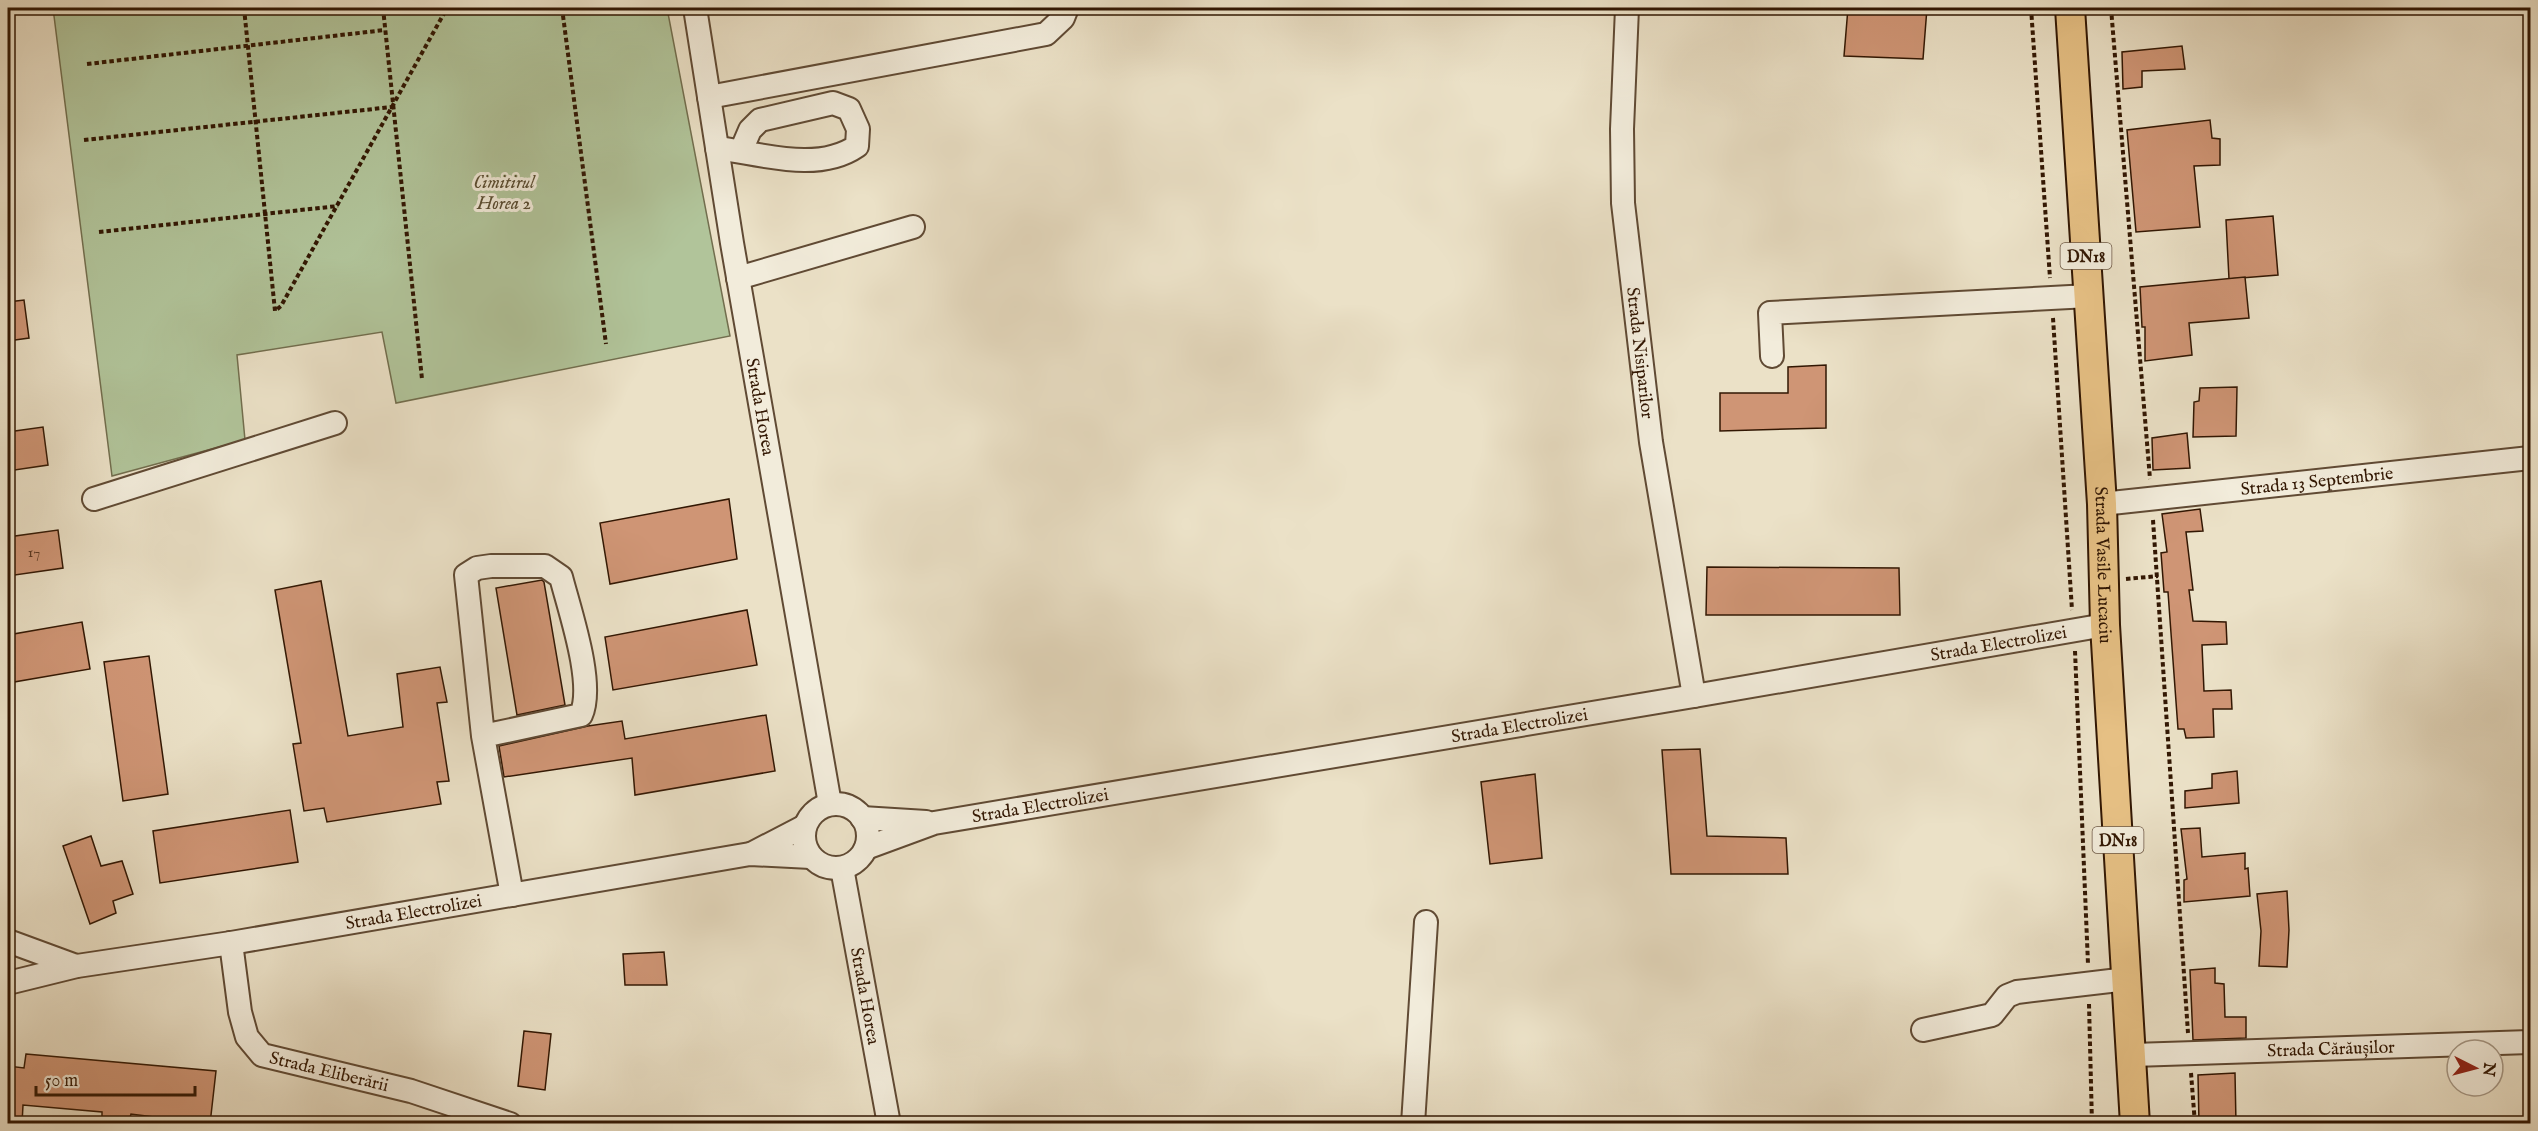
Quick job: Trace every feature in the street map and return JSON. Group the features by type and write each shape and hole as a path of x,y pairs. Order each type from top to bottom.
{"main road":[{"name":"Strada Vasile Lucaciu","path":"2070,8 2102,504 2105,625 2133,1054 2135,1124"}],"street":[{"name":"Strada Horea","path":"695,8 738,278 830,804"},
{"path":"709,97 1046,34 1063,18 1067,8"},
{"name":"Strada Nisiparilor","path":"1627,8 1622,129 1623,203 1651,442 1695,696"},
{"path":"717,148 809,161 845,154 857,146 858,129 849,109 833,103 760,120 750,130 741,151"},
{"path":"738,278 913,227"},
{"path":"1772,356 1770,313 2089,296"},
{"path":"94,499 335,423"},
{"name":"Strada 13 Septembrie","path":"2102,504 2530,458"},
{"path":"483,736 580,715 584,709 586,682 561,577 545,566 491,566 477,568 466,575 483,736 512,895"},
{"name":"Strada Electrolizei","path":"866,848 934,823 2105,625"},
{"path":"830,804 848,806 862,818 868,838 866,848 856,861 842,868 825,867 811,857 805,846 805,826 815,812 830,804"},
{"name":"Strada Electrolizei","path":"862,818 934,823"},
{"name":"Strada Electrolizei","path":"750,854 805,826"},
{"name":"Strada Electrolizei","path":"8,982 77,966 231,943 750,854 811,857"},
{"name":"Strada Horea","path":"842,868 889,1124"},
{"path":"1413,1124 1426,922"},
{"name":"Strada Electrolizei","path":"8,941 77,966"},
{"name":"Strada Eliberării","path":"231,943 240,1012 247,1037 262,1055 411,1091 510,1124"},
{"path":"1923,1030 1992,1015 2007,996 2017,992 2127,979"},
{"name":"Strada Cărăușilor","path":"2133,1054 2530,1042"}],"path":[{"path":"244,8 275,311 281,306 339,206 447,8"},
{"path":"382,8 422,379"},
{"path":"562,8 606,344"},
{"path":"2111,8 2158,576 2195,1124"},
{"path":"87,64 385,30"},
{"path":"84,140 392,107"},
{"path":"99,232 339,206"},
{"path":"2130,579 2158,576"},
{"path":"2076,661 2092,1124"}],"green space":[{"name":"Cimitirul Horea 2","path":"53,8 667,8 730,336 396,403 382,332 237,355 245,440 112,476"}],"building":[{"path":"1848,8 1927,8 1923,59 1844,56"},
{"path":"2182,46 2185,69 2142,71 2142,87 2123,89 2122,52"},
{"path":"2210,120 2212,138 2220,139 2220,165 2194,166 2200,227 2136,232 2127,130"},
{"path":"2273,216 2278,275 2229,279 2226,220"},
{"path":"2245,277 2249,318 2189,323 2192,355 2145,361 2145,327 2142,327 2140,287"},
{"path":"24,300 29,338 8,341 8,302"},
{"path":"1826,365 1826,428 1720,431 1720,393 1788,393 1788,367"},
{"path":"2237,387 2236,436 2193,437 2194,402 2199,401 2200,388"},
{"path":"43,427 48,465 8,471 8,432"},
{"path":"2187,433 2190,468 2153,470 2152,438"},
{"path":"729,499 737,559 610,584 600,523"},
{"path":"2200,509 2203,531 2186,532 2193,590 2189,590 2193,621 2226,622 2227,644 2202,645 2204,691 2231,690 2232,709 2213,709 2214,737 2186,738 2184,729 2178,729 2168,592 2164,592 2161,553 2167,552 2162,514"},
{"path":"58,530 63,568 8,576 8,537"},
{"path":"1707,567 1899,568 1900,615 1706,615"},
{"path":"542,580 565,705 517,715 496,588"},
{"path":"321,581 348,736 403,727 397,674 440,667 447,702 437,703 449,781 437,782 441,804 327,822 324,808 304,811 293,744 301,743 275,590"},
{"path":"747,610 757,665 613,690 605,637"},
{"path":"82,622 90,669 8,683 8,635"},
{"path":"149,656 168,794 123,801 104,662"},
{"path":"766,715 775,771 635,795 632,758 504,777 499,746 588,726 622,721 625,739"},
{"path":"1700,749 1707,836 1786,838 1788,874 1671,874 1662,750"},
{"path":"2237,771 2239,803 2185,808 2185,791 2212,788 2212,774"},
{"path":"1535,774 1542,858 1490,864 1481,782"},
{"path":"290,810 298,862 160,883 153,831"},
{"path":"2200,828 2202,857 2245,853 2245,869 2248,868 2250,896 2184,902 2184,880 2187,879 2181,829"},
{"path":"91,836 101,866 122,861 133,894 113,901 116,913 90,924 63,846"},
{"path":"2287,891 2289,930 2287,967 2259,966 2261,931 2257,894"},
{"path":"664,952 667,985 625,985 623,954"},
{"path":"2215,968 2215,983 2224,984 2225,1017 2246,1017 2246,1038 2193,1040 2190,970"},
{"path":"524,1031 551,1034 545,1090 518,1086"},
{"path":"26,1054 216,1071 210,1124 131,1114 128,1124 102,1122 102,1112 23,1105 22,1124 8,1124 8,1066 24,1068"},
{"path":"2235,1073 2236,1124 2199,1123 2198,1075"}]}
